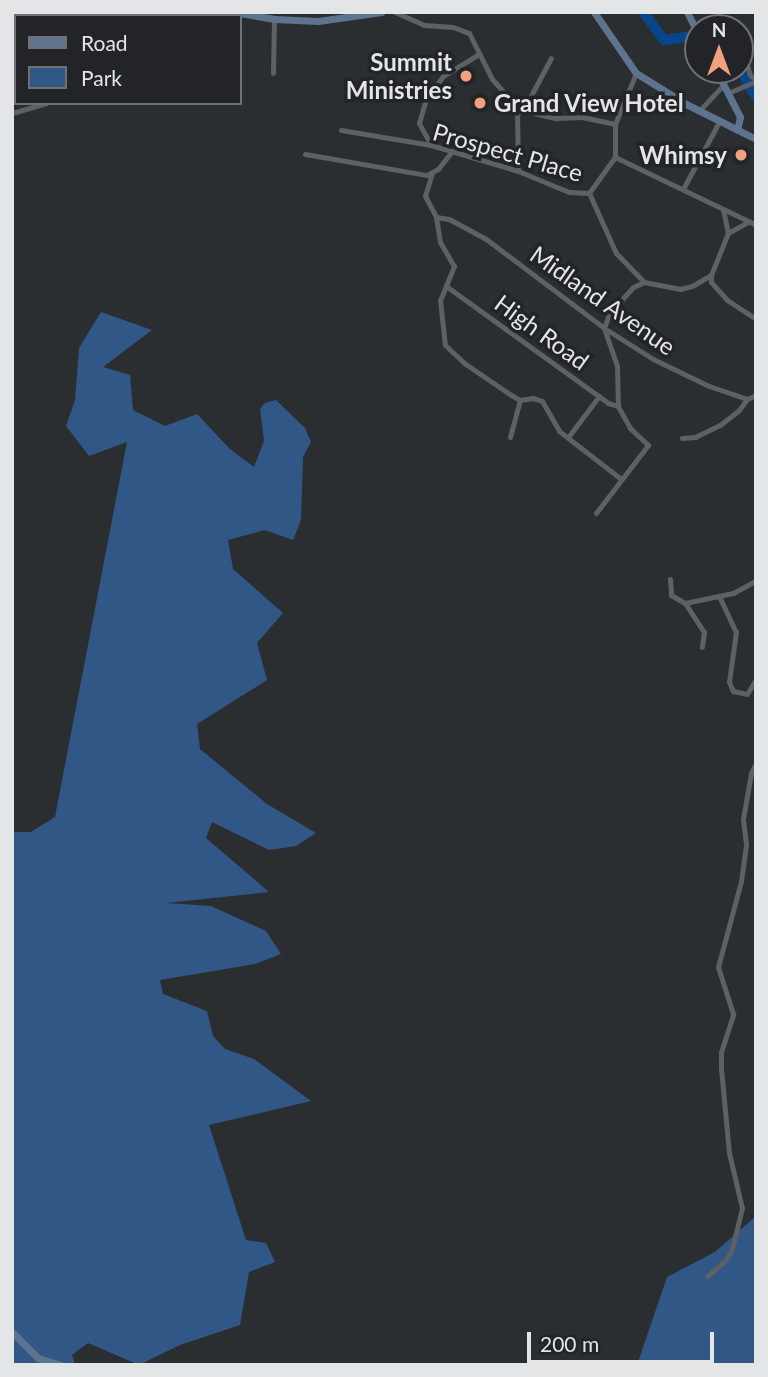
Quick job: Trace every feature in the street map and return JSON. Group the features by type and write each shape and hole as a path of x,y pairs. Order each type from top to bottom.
{"street":[{"path":"234,12 274,19 329,21 382,12"},
{"path":"395,12 424,25 465,31 471,36 492,79 520,110 556,118 582,117 615,124"},
{"path":"594,12 636,73 699,111 756,139"},
{"path":"273,73 274,19"},
{"path":"431,145 419,123 426,99 443,76 479,54"},
{"path":"517,171 515,135 520,110 551,58"},
{"path":"589,192 615,158 615,124 636,73"},
{"path":"728,93 748,84"},
{"path":"699,111 723,85 740,117 737,130"},
{"path":"12,113 39,105"},
{"path":"682,189 719,122"},
{"name":"Prospect Place","path":"341,130 431,145 517,171 569,192 589,192 616,253 645,282"},
{"path":"453,151 432,173 425,196 436,217 440,242 454,266 440,307 443,341 464,363 520,400 533,398 542,401 559,431 569,436 621,479"},
{"path":"305,154 411,174 432,173"},
{"path":"615,158 756,225"},
{"path":"723,210 728,233 711,275 711,282 727,300 756,319"},
{"name":"Midland Avenue","path":"436,217 449,219 486,239 604,328 684,375 747,399"},
{"path":"728,233 748,222"},
{"path":"596,513 648,445 630,428 618,406 617,366 604,328 608,317 633,287 645,282 680,289 692,286 711,275"},
{"name":"High Road","path":"446,286 580,380 598,396 618,406"},
{"path":"682,438 695,437 720,425 739,410 747,399 756,395"},
{"path":"569,436 598,396"},
{"path":"510,437 520,400"},
{"path":"670,579 671,595 685,603 704,632 702,647"},
{"path":"685,603 719,596 755,584"},
{"path":"719,596 736,632 729,682 733,691 747,694 756,679"},
{"path":"707,1276 726,1260 732,1249 742,1208 729,1153 721,1068 721,1052 733,1014 718,967 741,881 746,844 743,819 751,773 756,763"},
{"path":"12,1332 38,1358 61,1365"}],"green space":[{"path":"101,312 152,330 103,367 130,375 133,410 165,426 197,414 230,449 254,467 264,441 260,409 265,403 276,400 305,428 311,442 303,457 301,520 293,540 265,530 228,540 233,569 283,613 257,643 267,680 197,724 200,749 267,804 316,833 296,846 269,850 212,822 206,838 269,892 166,903 211,906 266,931 281,954 255,964 160,980 163,994 207,1011 213,1036 225,1049 254,1059 311,1101 209,1125 246,1240 266,1243 275,1262 249,1272 240,1325 180,1345 139,1365 88,1343 72,1355 75,1365 12,1365 12,832 31,832 55,817 127,442 89,456 66,426 75,400 79,348"},
{"path":"756,1216 756,1365 637,1365 667,1277 715,1252"}],"waterway":[{"path":"643,12 664,40 684,37"},
{"path":"747,84 756,96"}],"place":[{"name":"Summit Ministries","path":"466,76"},
{"name":"Grand View Hotel","path":"480,103"},
{"name":"Whimsy","path":"741,155"}]}
